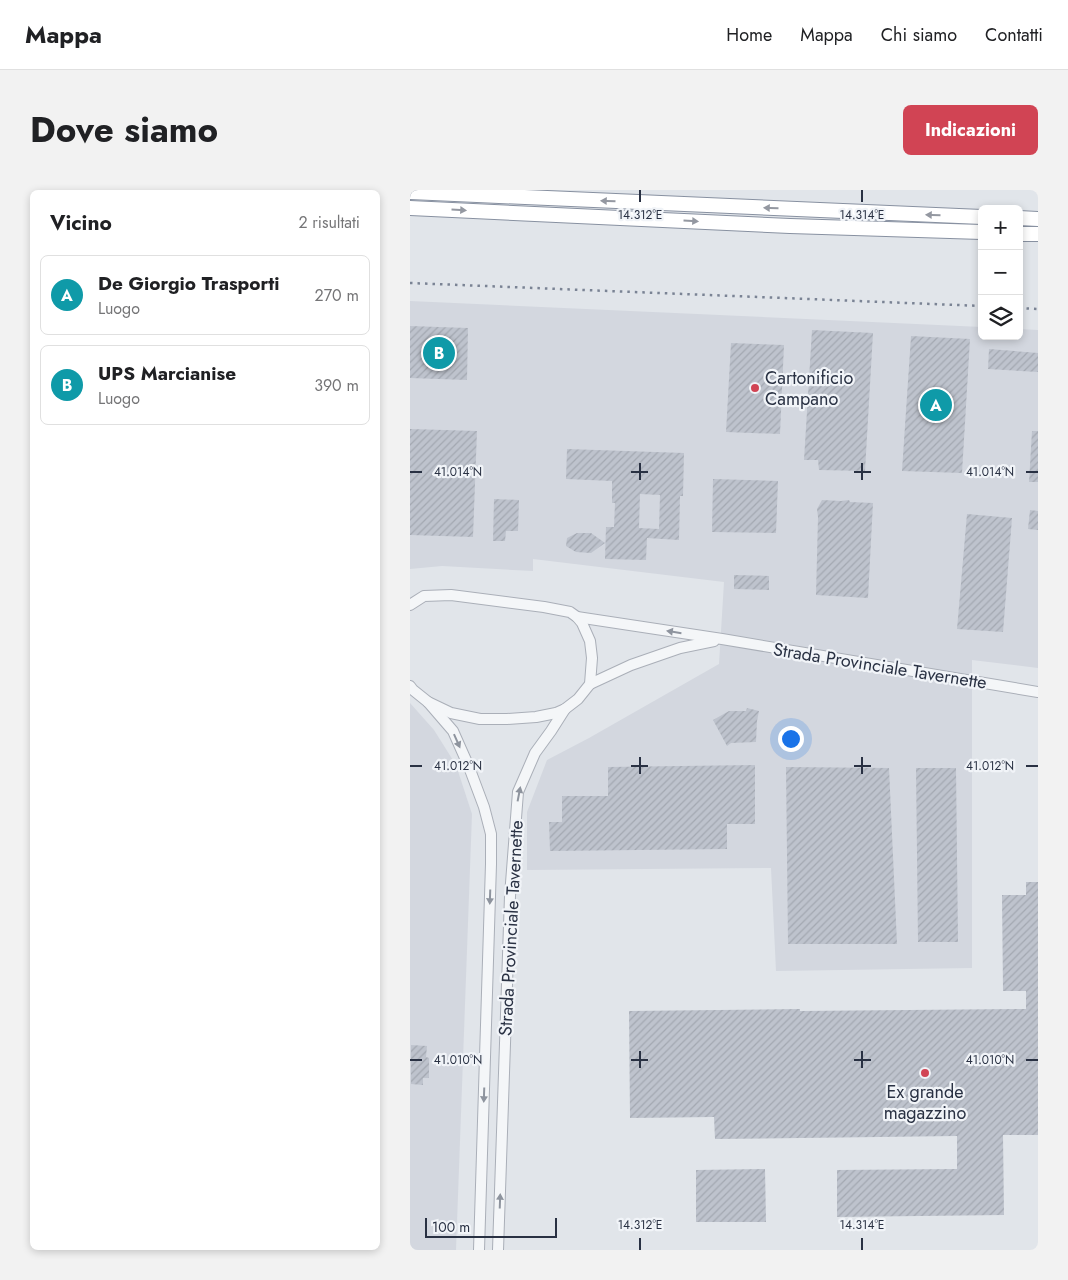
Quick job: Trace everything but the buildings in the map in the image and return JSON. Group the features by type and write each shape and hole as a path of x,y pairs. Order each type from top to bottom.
{"highway":[{"path":"410,192 978,217"},
{"path":"410,208 790,226 978,232"},
{"path":"1023,218 1038,219"},
{"path":"1023,234 1038,234"}],"street":[{"name":"Strada Provinciale Tavernette","path":"424,596 451,595 544,607 570,612 577,617 722,639 1038,692"},
{"path":"410,598 424,596"},
{"path":"410,606 424,596"},
{"path":"410,686 428,702 451,713 480,719 536,717 556,713 578,699 590,684 592,666 590,641 582,623 577,617"},
{"name":"Strada Provinciale Tavernette","path":"590,684 631,665 680,648 722,639"},
{"name":"Strada Provinciale Tavernette","path":"428,702 452,731 469,767 484,807 491,834 492,864 479,1250"},
{"name":"Strada Provinciale Tavernette","path":"498,1250 510,896 518,792 535,754 565,709"}],"shaded area":[{"path":"410,301 978,327 978,340 1023,340 1023,329 1038,330 1038,668 972,660 972,968 776,971 771,868 527,870 527,812 547,760 719,664 724,582 533,559 533,571 442,566 410,569"},
{"path":"410,703 434,730 456,765 472,814 456,1250 410,1250"}],"railway":[{"path":"410,283 978,306"},
{"path":"1023,308 1038,309"}],"place":[{"name":"UPS Marcianise","path":"439,353"},
{"name":"Cartonificio Campano","path":"755,388"},
{"name":"De Giorgio Trasporti","path":"936,405"},
{"name":"Ex grande magazzino","path":"925,1073"}]}
